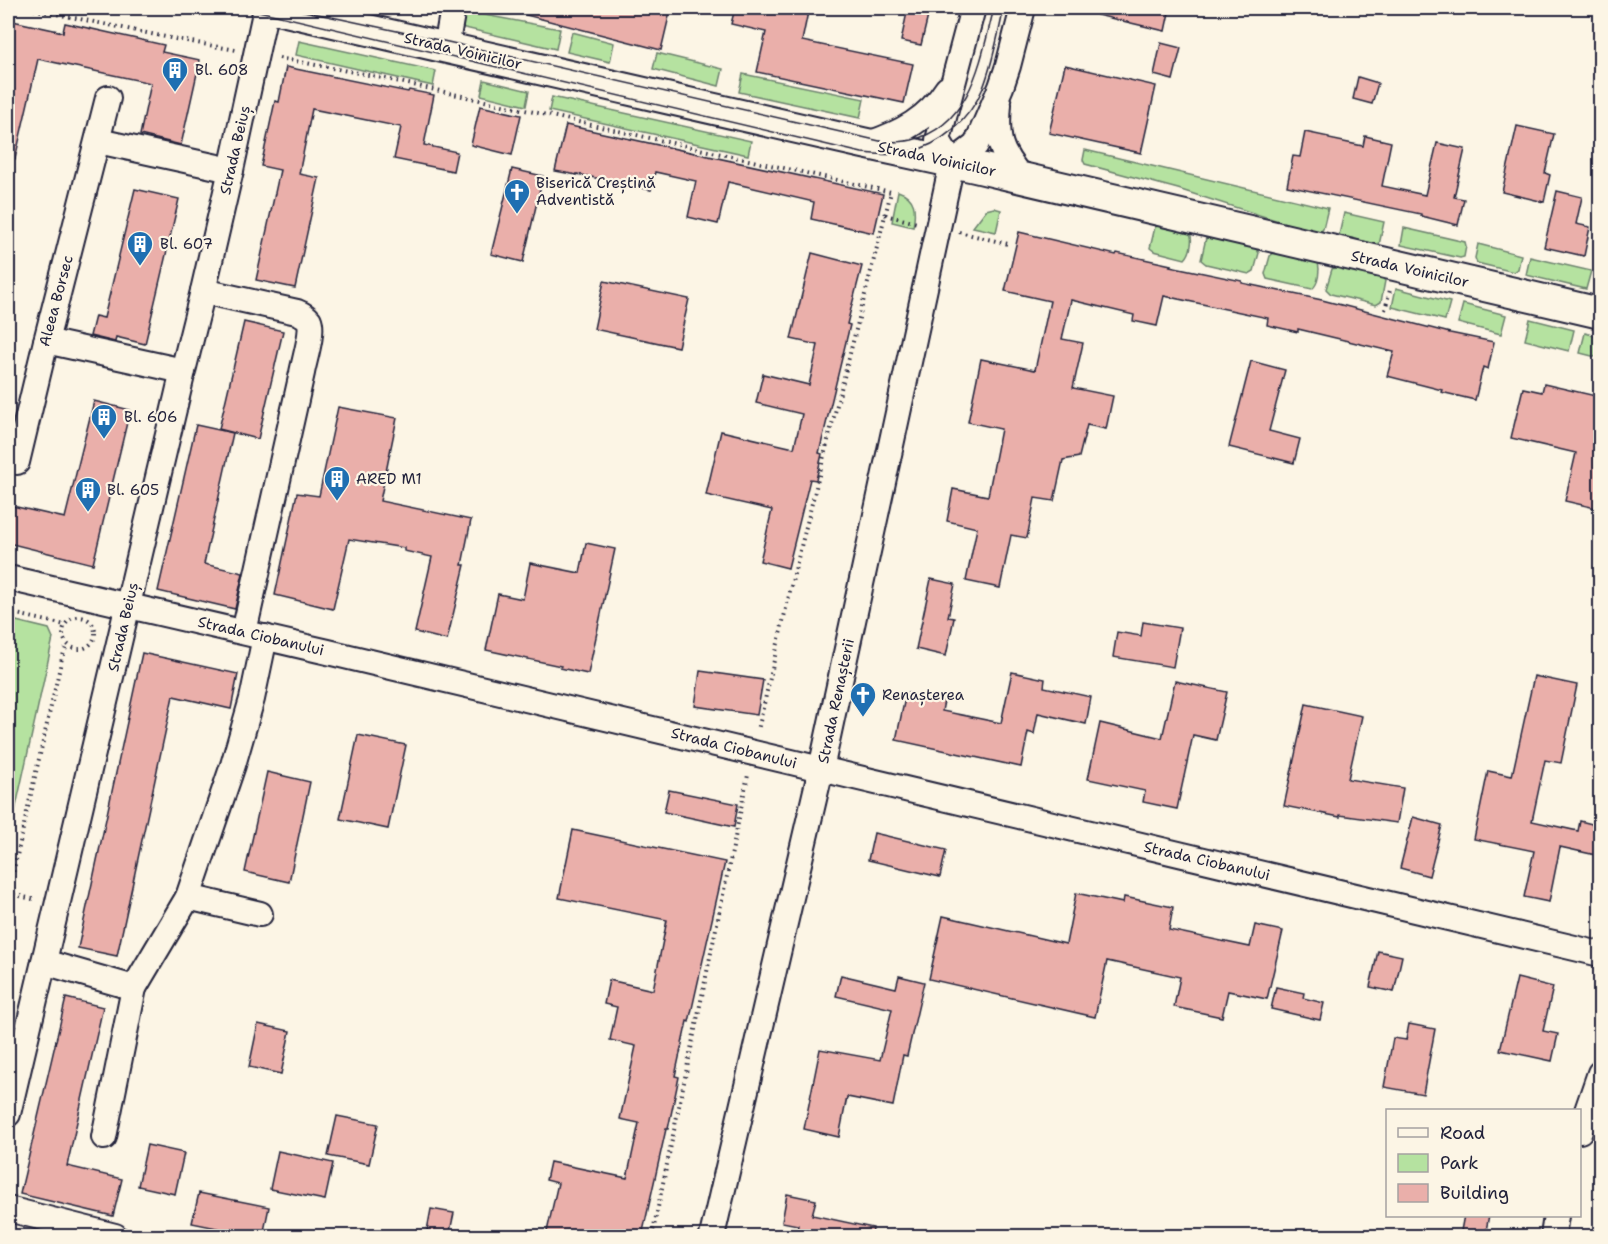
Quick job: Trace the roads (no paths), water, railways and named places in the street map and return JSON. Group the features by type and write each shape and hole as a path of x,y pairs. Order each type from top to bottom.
{"main road":[{"name":"Strada Voinicilor","path":"272,8 341,15 446,48 975,167 1600,313"}],"street":[{"name":"Strada Beiuș","path":"8,1114 203,291 266,8"},
{"path":"446,48 453,8"},
{"path":"973,8 938,140 952,163 976,145 1001,87 1023,8"},
{"path":"868,144 904,129 924,117 940,100 957,71"},
{"path":"1001,87 998,116 1000,146 1008,162 1022,178"},
{"name":"Aleea Borsec","path":"17,462 108,98"},
{"path":"98,141 231,170"},
{"name":"Strada Renașterii","path":"712,1236 821,769 952,163"},
{"path":"104,1137 134,988 188,897 233,765 252,699 254,634 310,326 308,319 297,312 203,291"},
{"path":"46,341 183,370"},
{"name":"Strada Ciobanului","path":"8,578 254,634 1600,954"},
{"path":"188,897 260,914"},
{"path":"44,962 134,988"},
{"path":"1581,1128 1600,1073"},
{"path":"8,1209 116,1236"},
{"path":"1553,1236 1556,1217"}],"waterway":[{"path":"1597,1236 1600,1222"}],"tram line":[{"path":"246,8 862,153 885,154 908,152 932,144 962,120 983,88 1004,8"},
{"path":"290,8 884,142 912,140 932,132 948,120 961,105 978,68 994,8"}],"place":[{"name":"Bl. 608","path":"175,93"},
{"name":"Biserică Creștină Adventistă","path":"517,215"},
{"name":"Bl. 607","path":"140,267"},
{"name":"Bl. 606","path":"104,440"},
{"name":"ARED M1","path":"337,502"},
{"name":"Bl. 605","path":"88,513"},
{"name":"Renașterea","path":"863,718"}]}
